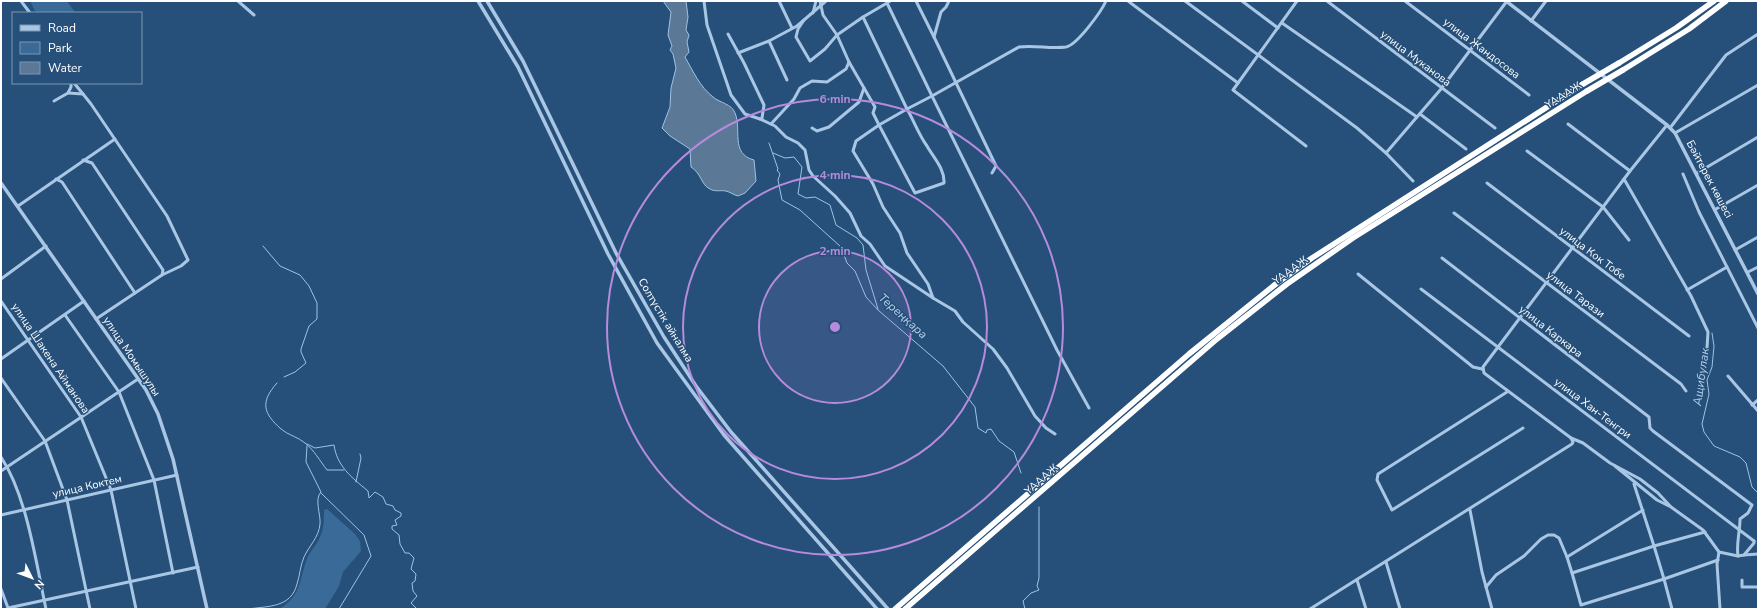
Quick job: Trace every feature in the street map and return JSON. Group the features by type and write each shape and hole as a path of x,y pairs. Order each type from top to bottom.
{"highway":[{"name":"ҮАААЖ","path":"895,609 1189,354 1277,283 1312,258 1583,84 1676,28 1714,1"},
{"name":"ҮАААЖ","path":"905,609 1217,339 1286,284 1353,238 1688,29 1726,1"}],"street":[{"path":"21,1 29,12"},
{"path":"238,1 254,15"},
{"name":"Солтүстік айналма","path":"478,1 518,67 608,254 657,343 690,391 724,435 877,609"},
{"name":"Солтүстік айналма","path":"487,1 523,61 613,247 664,337 696,386 731,432 888,609"},
{"path":"704,1 707,25 719,55 729,90 745,114 771,124 786,137 798,143 805,150 809,170 813,176 835,196 850,213 861,236 870,244 885,266 955,311 963,322 993,349 1007,368 1035,416 1046,428 1055,434"},
{"path":"779,1 792,28"},
{"path":"813,12 816,1"},
{"path":"738,53 770,41 804,20 821,3 826,1"},
{"path":"916,1 996,166 992,173"},
{"path":"934,37 937,33 941,12 949,1"},
{"path":"933,298 928,284 906,253 900,233 883,207 873,184 854,150 856,141 879,125 1019,47 1033,45 1068,47 1100,12 1106,1"},
{"path":"1128,1 1238,83"},
{"path":"1185,1 1357,128 1386,153 1413,181"},
{"path":"1242,1 1278,28"},
{"path":"1297,1 1232,90 1306,146"},
{"name":"улица Муканова","path":"1327,1 1441,89 1495,128"},
{"name":"улица Жандосова","path":"1405,1 1529,94"},
{"path":"1386,153 1441,89 1506,1"},
{"name":"Бәйтерек көшесі","path":"1506,1 1669,126 1697,173 1758,294"},
{"path":"1531,21 1546,1"},
{"path":"804,20 798,29 796,37 810,61 825,49 837,35 888,2 932,96 1057,350 1089,408"},
{"path":"821,3 823,15 837,35 849,62 875,107 873,113 915,193 944,183 945,178 936,158 927,147 907,109 863,18"},
{"path":"1282,23 1417,117"},
{"path":"728,34 764,105 762,118 760,119"},
{"path":"1482,369 1519,317 1630,171 1669,126 1726,55 1758,34"},
{"path":"770,41 787,80"},
{"path":"771,124 794,99 800,88 812,82 826,82 846,69 849,62"},
{"path":"68,93 71,84"},
{"path":"75,84 115,138 167,216 188,260 181,266 162,275 96,319"},
{"path":"1675,134 1758,85"},
{"path":"812,128 817,132 829,127 859,102 864,88"},
{"path":"54,101 68,93 83,94"},
{"path":"1420,114 1466,149"},
{"path":"1568,124 1630,171"},
{"path":"1697,173 1758,137"},
{"path":"18,206 115,138"},
{"path":"1527,151 1603,207 1629,240"},
{"path":"83,160 92,163 163,270 162,275"},
{"path":"1683,174 1699,212 1758,328"},
{"path":"56,179 62,182 135,293"},
{"path":"1624,179 1687,290 1708,332 1707,348"},
{"name":"улица Момышулы","path":"1,183 138,379 158,414 176,475 198,567 205,609"},
{"name":"улица Кок Тобе","path":"1487,183 1689,336"},
{"path":"1716,209 1758,185"},
{"name":"улица Тарази","path":"1454,213 1681,384 1686,391"},
{"path":"1735,250 1758,237"},
{"path":"1,279 46,246"},
{"name":"улица Каркара","path":"1442,258 1649,417 1650,428 1652,431 1752,505 1748,513 1740,519 1740,531"},
{"path":"1687,290 1727,267"},
{"path":"1748,272 1758,267"},
{"path":"1358,274 1473,367 1482,369 1484,373 1507,392 1571,438 1583,443 1610,462 1640,479 1658,493 1671,507"},
{"name":"улица Хан-Тенгри","path":"1421,289 1740,531 1756,541"},
{"name":"улица Шакена Айманова","path":"1,301 81,417 111,490 136,609"},
{"path":"1,359 84,301"},
{"path":"65,315 119,392 154,480 173,573"},
{"path":"1728,376 1758,411"},
{"path":"1,378 45,441 67,500 90,609"},
{"path":"1,471 138,379"},
{"path":"1507,392 1378,474 1377,480 1392,510 1523,428"},
{"path":"1752,405 1758,400"},
{"path":"1310,609 1570,446 1573,442 1571,438"},
{"path":"1,457 7,466 24,509 46,609"},
{"path":"1610,462 1634,484 1643,488 1657,500 1671,507 1705,532 1719,552 1720,609"},
{"name":"улица Коктем","path":"1,515 176,475"},
{"path":"1634,484 1672,609"},
{"path":"1470,510 1492,609"},
{"path":"1567,557 1642,510"},
{"path":"1738,556 1737,548 1740,531"},
{"path":"1572,573 1654,546 1705,532"},
{"path":"1486,587 1496,575 1524,556 1541,539 1548,535 1554,535 1559,538 1567,557 1583,609"},
{"path":"1744,555 1756,541"},
{"path":"1719,552 1738,556 1758,554"},
{"path":"1581,604 1664,579 1718,560"},
{"path":"1386,562 1400,609"},
{"path":"1,589 8,608 198,567"},
{"path":"851,580 857,574"},
{"path":"1357,580 1366,609"},
{"path":"1742,580 1742,587 1758,587"}],"green space":[{"path":"30,1 67,1 74,11 74,12 36,12"},
{"path":"327,509 355,534 360,541 361,551 343,572 339,586 325,609 279,609 292,599 298,587 308,557 323,530 324,510"}],"water":[{"path":"663,1 686,1 688,17 686,30 689,35 687,42 689,52 685,57 708,93 733,110 737,119 739,147 747,157 754,160 756,181 745,193 738,196 726,191 714,190 707,187 695,170 691,167 690,149 670,136 662,128 670,107 671,88 676,68 673,54 670,50 672,46 668,35 671,12"}],"waterway":[{"name":"Тереңқара","path":"769,143 778,169 777,170 780,174 778,180 782,200 800,210 841,247 847,263 855,271 866,297 878,310 943,366 975,407 978,428 986,433 987,430 991,429 999,441 1014,452 1021,473"},
{"path":"773,153 785,158 794,157 802,167 798,194 806,198 815,197 830,205 836,225 857,238 863,245 866,270 878,309"},
{"path":"263,246 280,266 300,275 309,286 317,303 317,319 309,326 301,349 306,363 295,372 284,377"},
{"name":"Ащибулак","path":"1712,333 1714,346 1712,367 1707,380 1709,394 1702,424 1704,432 1714,446 1740,457 1746,463 1752,487 1758,493"},
{"path":"277,383 268,396 266,402 267,412 270,418 284,431 308,446 327,470 344,470"},
{"path":"307,444 315,448 334,445 338,459 346,471 368,491 369,498 375,492 383,497 386,504 393,506 395,510 401,513 401,516 395,520 397,525 392,526 392,529 399,535 400,544 405,553 409,553 414,558 411,569 416,574 415,581 412,583 413,591 417,596 411,603 417,609"},
{"path":"248,609 271,606 284,602 290,598 297,584 304,557 318,533 320,524 318,499 321,492 306,462 307,446"},
{"path":"356,482 361,458 360,454"},
{"path":"321,493 364,535 371,556 339,609"},
{"name":"Тереңқара","path":"1025,609 1023,601 1031,593 1039,590 1037,586 1039,578 1039,507"}]}
